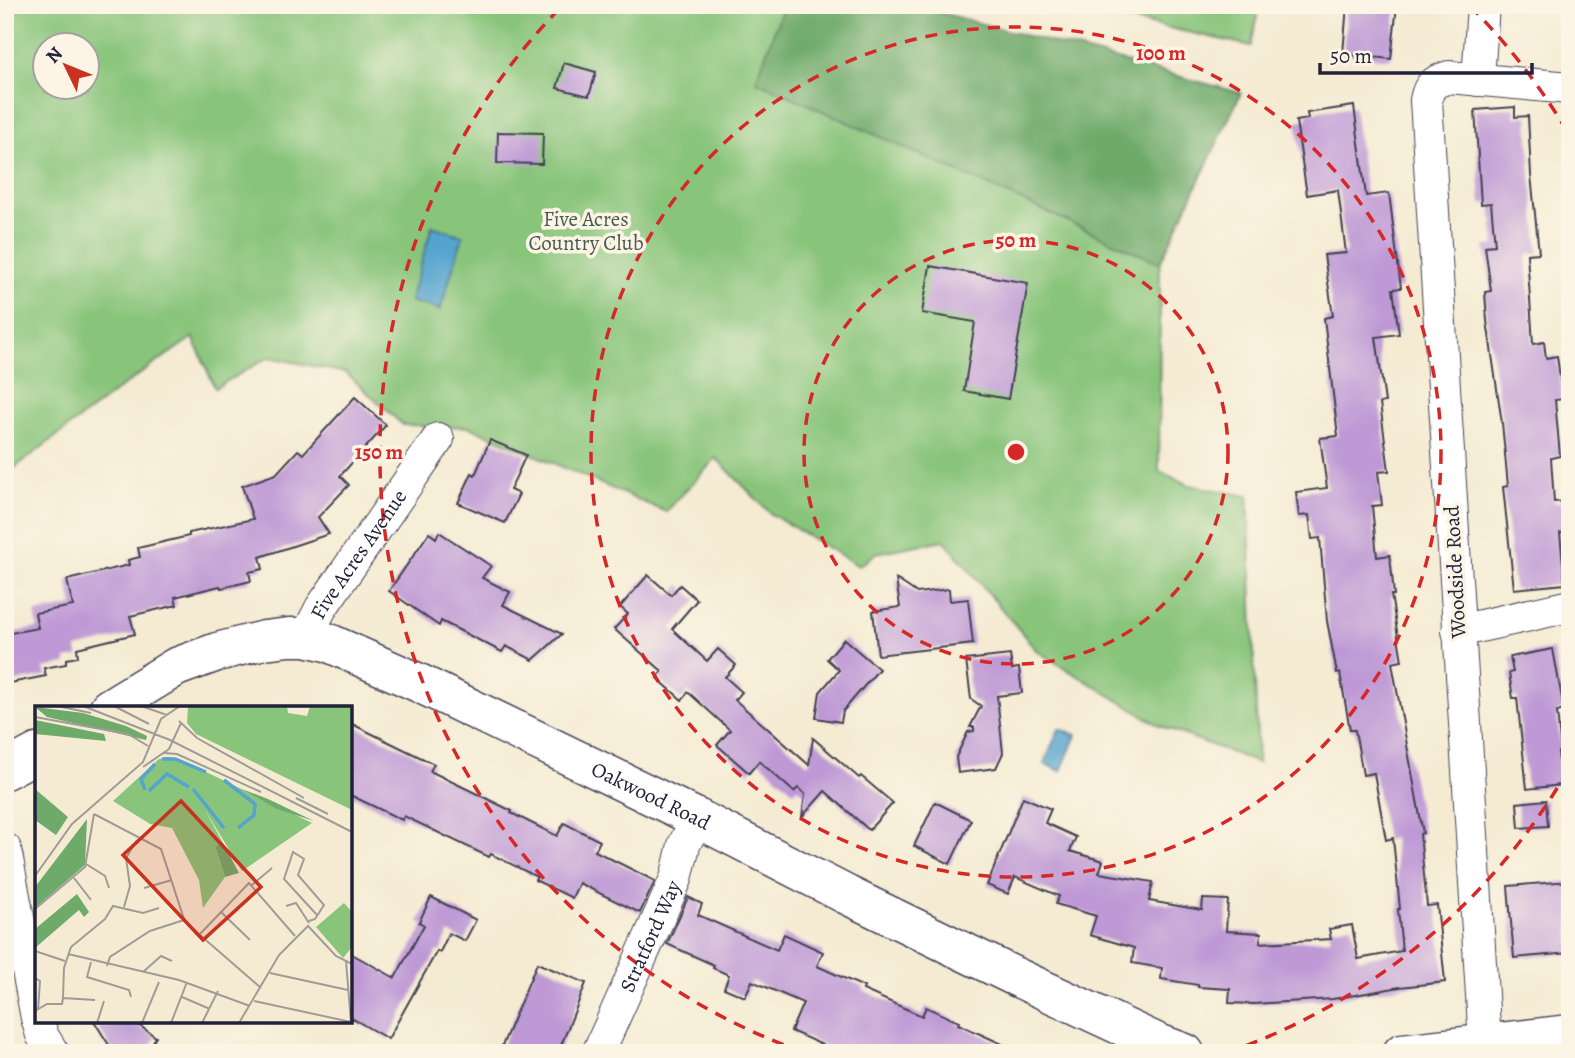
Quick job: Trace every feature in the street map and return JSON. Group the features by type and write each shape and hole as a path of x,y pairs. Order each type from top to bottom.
{"street":[{"path":"1483,5 1478,80 1570,88"},
{"name":"Woodside Road","path":"1478,80 1449,77 1436,81 1428,90 1426,100 1485,1043"},
{"name":"Five Acres Avenue","path":"306,637 321,608 438,439"},
{"path":"1458,631 1570,606"},
{"name":"Oakwood Road","path":"111,706 176,667 217,652 264,640 289,637 306,637 327,642 419,682 1014,976 1185,1053"},
{"path":"5,770 35,755"},
{"name":"Stratford Way","path":"598,1053 676,879 684,845 698,818"},
{"path":"5,849 35,1009"},
{"path":"38,1023 53,1053"},
{"path":"1402,1053 1570,1034"}],"green space":[{"name":"Five Acres Country Club","path":"5,5 784,5 757,81 1160,263 1159,471 1189,485 1248,496 1258,763 1159,725 1037,651 944,540 876,553 859,566 771,514 716,458 666,512 470,427 403,425 346,373 269,357 215,388 193,337 5,475"},
{"path":"784,5 912,5 1241,93 1160,263 756,81"},
{"path":"1064,5 1260,5 1251,46"}],"water":[{"path":"432,226 463,236 440,310 410,301"},
{"path":"1059,729 1076,735 1061,771 1044,764"}],"building":[{"path":"1347,5 1397,5 1391,59 1343,54"},
{"path":"564,63 596,72 589,96 557,88"},
{"path":"1354,106 1366,196 1389,193 1401,288 1393,289 1399,334 1376,337 1385,402 1380,403 1389,471 1378,472 1382,505 1372,506 1377,557 1390,555 1394,595 1391,595 1402,661 1392,663 1423,833 1420,834 1427,906 1437,905 1445,982 1333,999 1229,1003 1230,989 1198,987 1161,979 1162,968 1132,963 1134,948 1090,935 1096,916 1056,904 1059,896 1015,877 1008,894 987,885 1023,797 1051,809 1045,823 1076,837 1070,851 1103,861 1099,873 1153,882 1149,901 1202,910 1203,899 1228,900 1226,931 1261,933 1260,943 1331,939 1329,929 1352,925 1358,959 1402,951 1393,838 1386,840 1374,773 1363,775 1355,730 1350,730 1327,621 1320,538 1312,539 1309,515 1299,516 1296,492 1327,488 1320,438 1338,436 1324,318 1333,316 1324,255 1346,253 1338,190 1307,195 1296,121 1308,119 1307,113"},
{"path":"1515,107 1515,117 1528,116 1539,253 1527,254 1533,344 1544,342 1546,358 1557,356 1563,399 1555,400 1560,456 1551,458 1554,502 1570,501 1570,532 1560,533 1565,584 1514,589 1503,487 1508,486 1502,423 1485,292 1491,291 1485,246 1495,245 1491,203 1481,204 1475,110"},
{"path":"498,132 543,133 542,164 497,163"},
{"path":"930,266 1028,283 1008,399 964,391 975,322 922,313"},
{"path":"355,397 386,425 340,476 349,485 318,517 329,534 260,557 263,569 249,572 251,581 175,597 177,605 130,616 135,634 77,648 78,657 66,659 66,664 44,668 46,676 5,684 5,634 38,628 35,613 73,606 67,580 129,565 128,560 140,557 138,548 253,519 242,486 276,474 298,450 303,454"},
{"path":"490,440 526,455 510,490 519,494 505,523 458,503 472,473 475,475"},
{"path":"439,532 491,566 482,578 510,592 503,605 562,634 533,660 506,646 502,652 441,621 439,626 389,591 429,533 436,538"},
{"path":"648,575 671,595 680,585 697,600 672,629 707,661 718,649 736,665 725,677 742,692 735,700 809,765 813,738 893,803 869,830 825,791 802,817 805,794 798,788 794,792 759,761 749,773 717,745 730,730 688,692 682,700 657,678 662,671 614,629 628,614 620,607"},
{"path":"896,579 917,593 949,589 950,601 968,599 973,644 878,655 873,611 900,607"},
{"path":"844,639 879,669 843,711 841,722 816,718 820,692 839,670 827,659"},
{"path":"1553,649 1564,710 1557,712 1561,785 1527,789 1517,698 1513,698 1509,673 1513,672 1510,657"},
{"path":"1010,655 1012,669 1019,668 1022,693 997,696 1003,753 996,768 958,773 956,757 968,732 974,731 974,727 970,727 981,706 971,699 966,660"},
{"path":"352,724 434,764 430,771 557,836 564,823 600,841 595,851 655,881 640,913 579,883 572,898 491,854 489,857 404,816 402,820 352,796"},
{"path":"1546,800 1548,826 1519,828 1517,803"},
{"path":"935,802 971,820 950,864 914,846"},
{"path":"1570,881 1570,953 1514,958 1508,886"},
{"path":"431,897 476,920 465,941 449,933 388,1039 352,1018 352,954 395,978 424,925 419,922"},
{"path":"688,897 702,904 698,915 777,950 784,934 823,952 817,966 864,987 863,990 922,1016 926,1007 1022,1053 840,1053 791,1031 803,1003 752,981 745,997 724,988 729,975 713,968 714,965 667,944"},
{"path":"537,963 586,983 558,1053 499,1053"},
{"path":"95,1023 138,1023 156,1037 146,1053 114,1053"}]}
